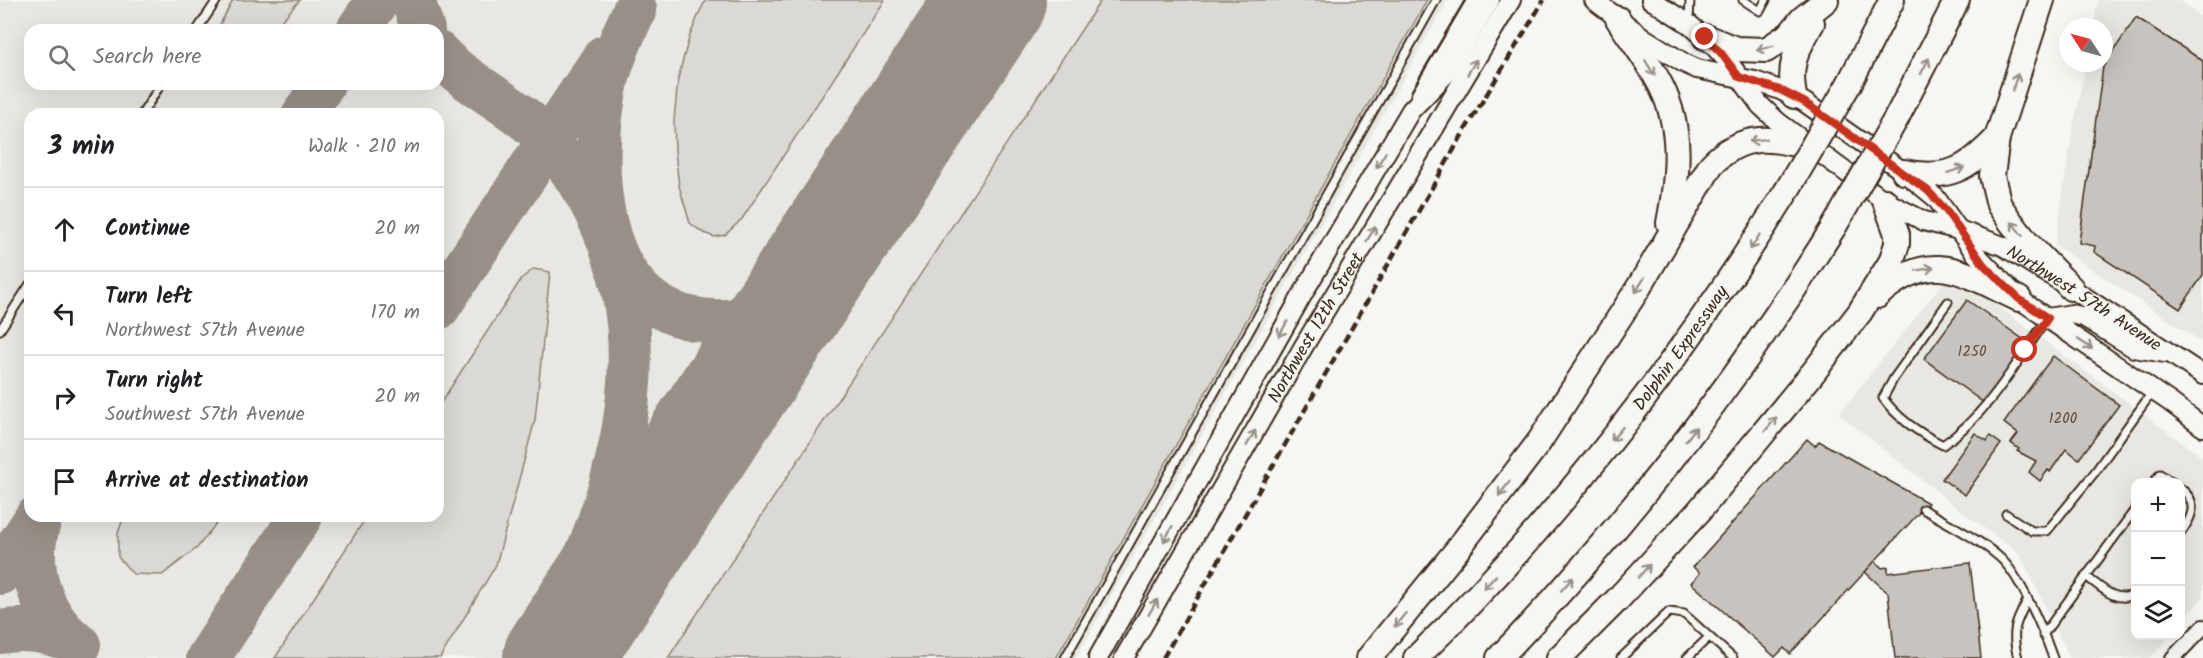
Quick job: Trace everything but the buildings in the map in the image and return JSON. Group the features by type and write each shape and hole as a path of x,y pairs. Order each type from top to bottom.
{"highway":[{"path":"1697,31 1736,49 1766,50 1790,34 1802,20 1826,0"},
{"path":"1794,96 1791,69 1794,57 1826,0"},
{"name":"Dolphin Expressway","path":"1416,658 1533,536 1626,424 1722,293 1786,192 1849,84 1892,0"},
{"path":"1498,658 1605,541 1720,397 1795,289 1835,225 1897,117 1957,0"},
{"path":"2042,0 1997,138 1992,176 1999,205 2027,243 2071,288"},
{"path":"1618,19 1660,84 1670,106 1677,150 1677,174 1665,243"},
{"path":"1904,172 1932,175 1960,170 1978,158 1997,138"},
{"path":"1369,658 1464,542 1539,442 1593,361 1711,165 1728,149 1749,141 1779,139 1815,150"},
{"path":"1559,658 1617,600 1698,511 1812,374 1860,312 1890,262 1897,244 1897,234 1885,201"},
{"path":"1860,312 1892,282 1920,269 1936,267 1962,272 2019,299"}],"main road":[{"path":"1411,110 1448,72 1490,0"},
{"name":"Northwest 12th Street","path":"1124,658 1305,344 1512,0"},
{"name":"Northwest 57th Avenue","path":"1594,0 1668,55 1684,63 1705,71 1739,77 1794,96 1904,172 1936,198 1983,264 2019,299 2203,428"},
{"path":"1651,0 1697,31 1721,53 1739,77"},
{"name":"Northwest 57th Avenue","path":"1739,77 1770,115 1885,201 1924,221 1959,230 2003,246 2203,375"},
{"name":"Northwest 12th Street","path":"1098,658 1309,283 1411,110"},
{"path":"2048,318 2072,314 2084,318 2134,348 2172,354"}],"street":[{"name":"Northwest 12th Street","path":"1411,110 1476,0"},
{"path":"2173,658 2203,627"}],"lane":[{"path":"201,24 217,0"},
{"path":"1065,658 1436,0"},
{"path":"1690,0 1697,31"},
{"path":"1743,0 1760,11 1766,0"},
{"path":"146,108 157,90"},
{"path":"0,330 24,293"},
{"path":"1948,302 1894,378 1883,398 1889,407 1925,436 1943,445 1964,430 1985,405 2048,318"},
{"path":"2006,514 2032,531 2047,531 2095,472 2153,391"},
{"path":"2185,492 2190,496 2193,508 2190,521 2185,528"},
{"path":"1923,509 1999,556 2015,577 2053,658"},
{"path":"2043,635 2131,515"},
{"path":"2087,577 2113,596 2123,598 2131,596"},
{"path":"2018,658 2014,631 2016,620 2027,601"},
{"path":"1621,658 1669,612 1684,614 1733,658"},
{"path":"1687,658 1709,637"}],"shaded area":[{"path":"0,0 1448,0 1076,658 0,658"},
{"path":"233,0 300,0 278,24 220,24"},
{"path":"706,0 885,0 742,219 725,235 714,237 690,223 679,186 675,151 674,121 678,78 689,38"},
{"path":"1101,0 1427,0 1056,658 668,658"},
{"path":"2098,0 2179,0 2203,18 2203,343 2055,245 2072,133 2084,72 2113,72 2113,18 2095,18"},
{"path":"534,269 550,272 535,420 496,565 440,658 275,658 363,522 444,522 444,398 522,278"},
{"path":"1945,280 1980,293 2203,458 2203,597 2185,618 2185,478 2131,478 2131,640 2166,640 2150,658 2070,658 2020,554 1965,514 1839,414"},
{"path":"122,522 217,522 197,548 162,575 133,574 118,557 118,533"}],"taxiway":[{"path":"362,24 378,0"},
{"path":"413,0 421,24"},
{"path":"635,9 607,81 601,113 599,149 600,186 606,223 617,257 635,285 660,307 694,319 730,321 760,312 774,304 814,270"},
{"path":"444,299 604,57"},
{"path":"444,59 539,131 551,144 593,205 618,268 629,333 628,399 616,465 596,530 569,595 538,658"},
{"path":"308,108 319,90"},
{"path":"0,573 33,522"},
{"path":"39,522 34,551 38,586 53,618 77,644"},
{"path":"208,658 297,522"},
{"path":"0,632 20,630 41,632 79,645"}],"runway":[{"path":"557,658 992,0"}],"railway":[{"path":"1163,658 1465,130 1544,0"}],"route":[{"path":"1705,37 1721,53 1739,77 1780,90 1804,102 1904,172 1936,198 1983,264 2019,299 2048,318 2025,350"}]}
